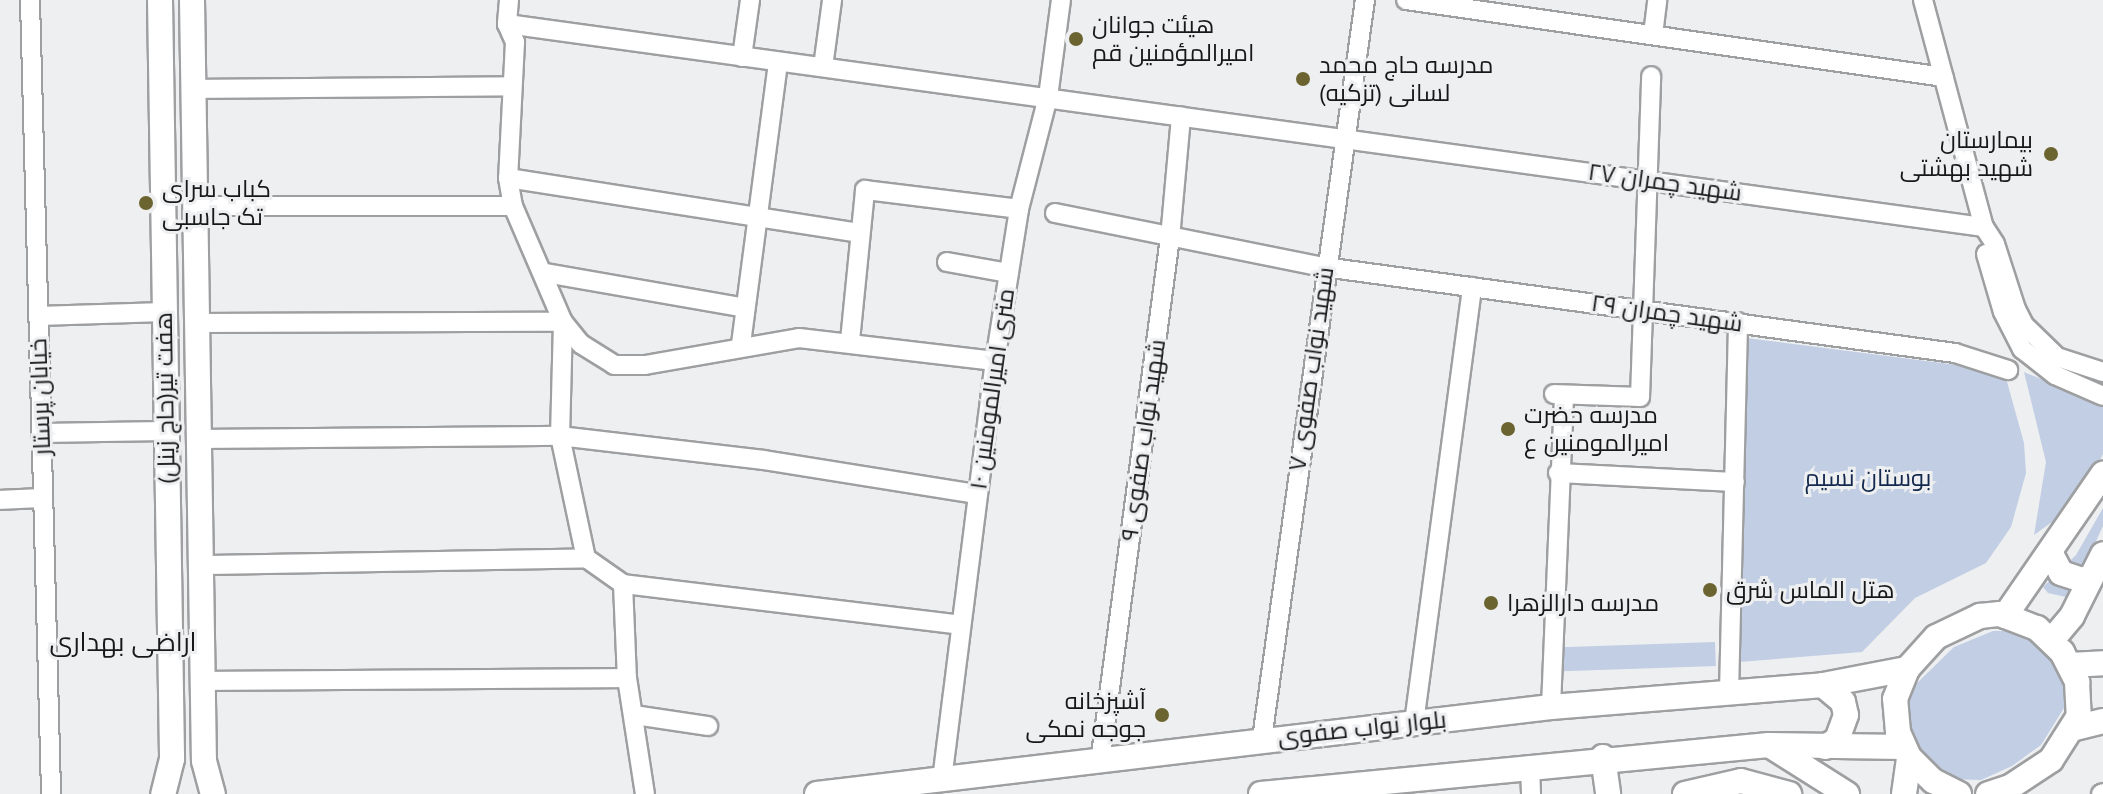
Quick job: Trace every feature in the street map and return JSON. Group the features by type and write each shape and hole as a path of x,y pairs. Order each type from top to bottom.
{"main road":[{"name":"هفت تیر(حاج زینل)","path":"160,0 172,759 163,794"},
{"name":"هفت تیر(حاج زینل)","path":"192,0 204,761 213,794"},
{"path":"2005,616 2051,554 2103,474"},
{"path":"2051,554 2061,573 2082,580 2091,577"},
{"path":"2052,640 2103,554"},
{"path":"1904,794 1907,752 1895,699 1907,669 1921,651 1953,626 1980,616 2005,616 2052,640 2070,665 2079,699 2075,728 2051,760 2010,787 1988,794"},
{"path":"2070,665 2103,663"},
{"name":"بلوار نواب صفوی","path":"817,794 1100,763 1262,739 1551,707 1823,685 1907,669"},
{"path":"1823,685 1843,702 1846,715 1844,729 1825,747"},
{"path":"2075,728 2103,721"},
{"path":"1261,794 1603,757 1769,745 1907,752 1933,781 1959,794"},
{"path":"1769,745 1847,794"},
{"path":"1603,757 1608,794"},
{"path":"172,759 187,774 204,761"},
{"path":"1685,794 1741,781 1789,794"}],"street":[{"name":"خیابان پرستار","path":"30,0 51,794"},
{"path":"509,0 507,24 515,42 508,178 513,206 545,273 563,322 581,344 614,365 645,365 741,344 799,338 850,341 995,361"},
{"path":"742,57 750,0"},
{"path":"823,67 832,0"},
{"name":"۱۰ متری امیرالمومنین","path":"942,780 995,361 1019,209 1048,97 1061,0"},
{"name":"شهید نواب صفوی ۷","path":"1262,739 1324,267 1365,0"},
{"path":"1406,0 1944,77"},
{"path":"1653,35 1657,0"},
{"path":"1923,0 1984,227 1995,288 2022,349 2055,375 2103,396"},
{"name":"شهید چمران ۲۷","path":"507,24 1984,227"},
{"path":"741,344 778,62"},
{"path":"1551,707 1559,395 1640,397 1651,76"},
{"path":"195,89 511,86"},
{"name":"شهید نواب صفوی ۹","path":"1100,763 1170,238 1181,116"},
{"path":"508,178 859,233"},
{"path":"850,341 865,190 1019,209"},
{"path":"195,206 513,206"},
{"name":"شهید چمران ۲۹","path":"1055,213 1324,267 1955,353 2008,370"},
{"path":"1984,227 2024,325 2057,357 2103,372"},
{"path":"947,262 1009,273"},
{"path":"545,273 745,308"},
{"path":"1414,723 1472,287"},
{"path":"38,316 164,312"},
{"path":"196,323 563,322"},
{"path":"563,322 560,436 586,558"},
{"path":"1729,693 1738,322"},
{"path":"41,433 165,431"},
{"path":"197,439 560,436 764,460 977,494"},
{"path":"1558,473 1735,482"},
{"path":"0,500 43,498"},
{"path":"203,565 586,558 623,584 960,625"},
{"path":"623,584 627,678 645,794"},
{"path":"205,681 627,678"},
{"path":"634,715 708,726"},
{"path":"1530,765 1531,794"}],"green space":[{"name":"بوستان نسیم","path":"1747,338 2004,371 2024,443 2026,473 2011,527 1986,563 1915,598 1862,652 1739,662"},
{"path":"2024,372 2103,405 2103,454 2091,478 2059,517 2034,535 2046,462"},
{"path":"2103,508 2103,526 2074,589 2066,597 2048,593 2043,587 2076,555"},
{"path":"1993,631 2013,631 2049,651 2065,688 2064,708 2041,745 2012,766 1981,780 1947,779 1910,746 1904,710 1910,690 1954,647"},
{"path":"1715,642 1716,666 1562,671 1561,647"}],"place":[{"name":"هیئت جوانان امیرالمؤمنین قم","path":"1076,39"},
{"name":"مدرسه حاج محمد لسانی (تزکیه)","path":"1303,79"},
{"name":"بیمارستان شهید بهشتی","path":"2051,154"},
{"name":"کباب سرای تک جاسبی","path":"146,203"},
{"name":"مدرسه حضرت امیرالمومنین ع","path":"1508,429"},
{"name":"هتل الماس شرق","path":"1710,590"},
{"name":"مدرسه دارالزهرا","path":"1491,603"},
{"name":"آشپزخانه جوجه نمکی","path":"1162,715"}],"district":[{"name":"اراضی بهداری","path":"123,642"}]}
